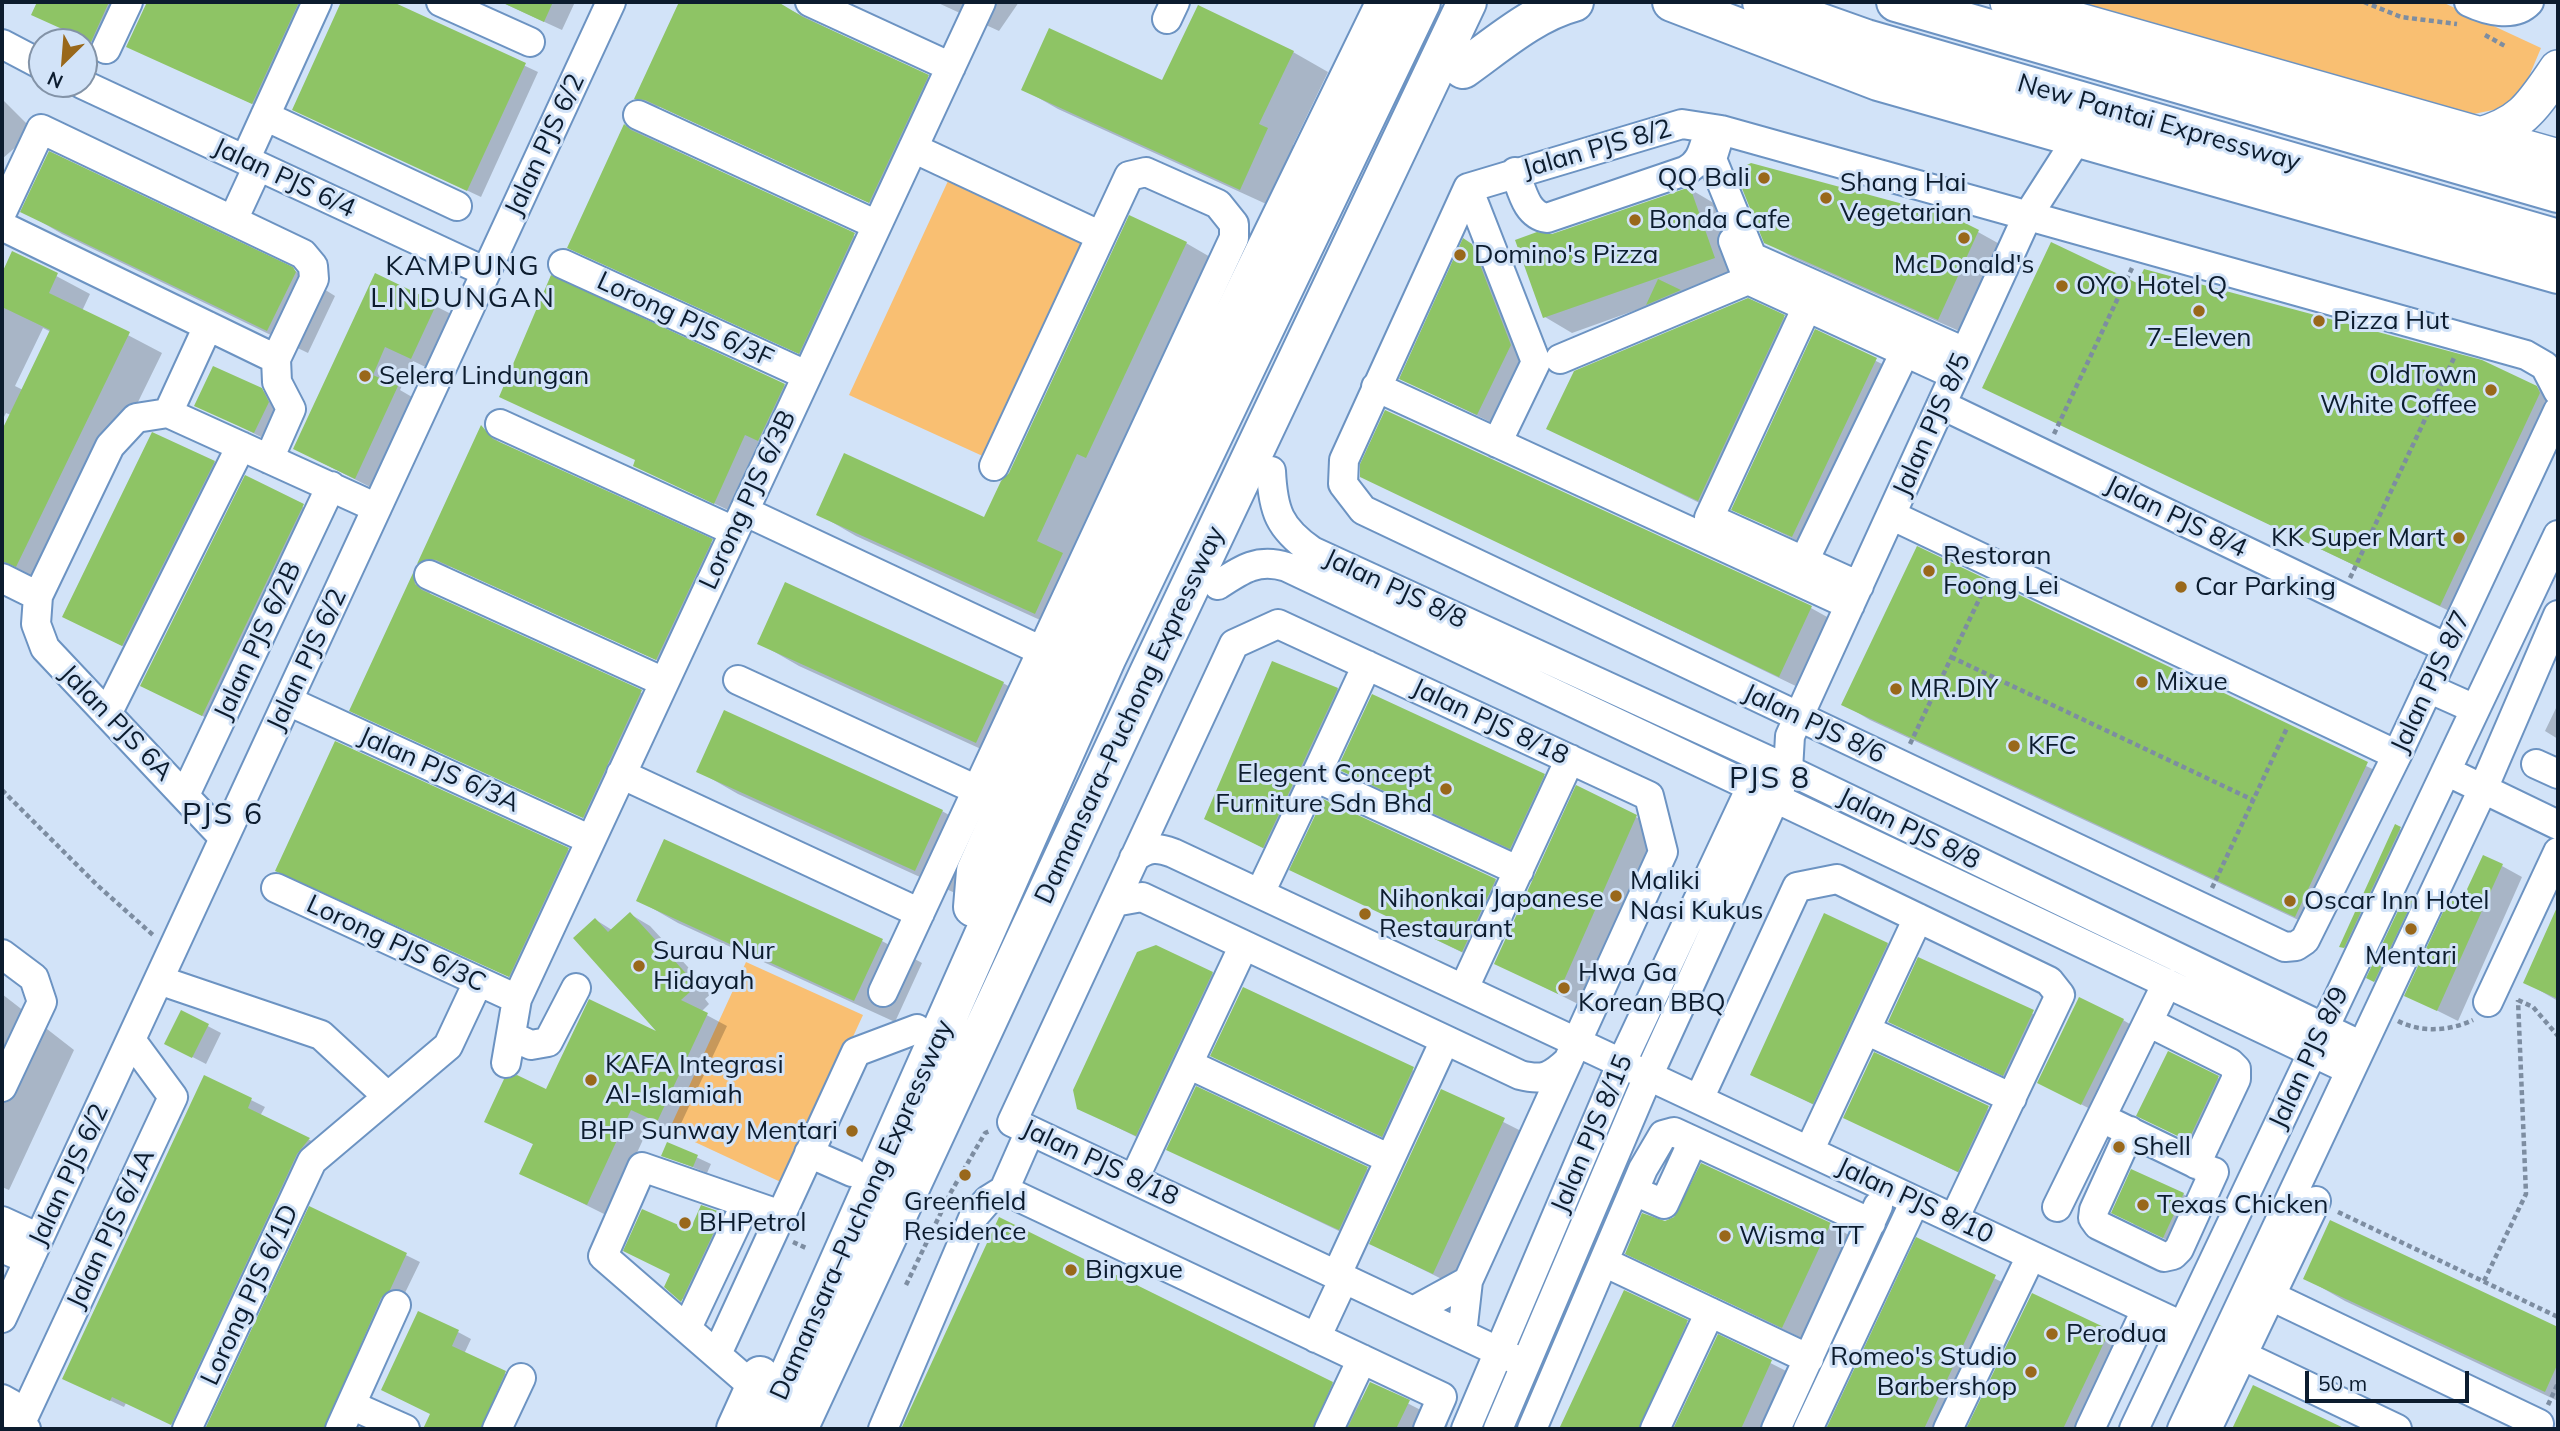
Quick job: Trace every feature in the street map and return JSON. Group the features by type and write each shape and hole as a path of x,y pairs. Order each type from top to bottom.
{"highway":[{"path":"1357,56 1370,2"},
{"path":"973,907 976,871 1104,582 1278,226 1357,56 1386,2"},
{"name":"Damansara–Puchong Expressway","path":"765,1429 1042,800 1421,2"},
{"path":"826,1429 1046,944 1271,471 1471,27 1494,2"},
{"path":"1471,27 1530,22 1557,6 1574,2"},
{"path":"1672,2 1878,81 2558,274"},
{"name":"New Pantai Expressway","path":"1762,2 1866,38 2558,239"},
{"name":"New Pantai Expressway","path":"1896,2 2558,193"},
{"name":"Damansara–Puchong Expressway","path":"798,1429 1149,673 1471,27"},
{"path":"736,1429 973,907 1042,800"},
{"path":"815,1429 838,1345"}],"main road":[{"path":"2009,2 2558,158"},
{"path":"2477,137 2499,131 2529,111 2558,69"},
{"path":"2558,76 2554,86 2558,106"}],"street":[{"path":"106,49 128,2"},
{"path":"233,220 265,116 317,2"},
{"path":"442,2 530,43"},
{"name":"Jalan PJS 6/2","path":"2,1318 611,2"},
{"path":"810,2 951,67"},
{"name":"Lorong PJS 6/3B","path":"506,1063 517,999 981,2"},
{"path":"2467,14 2484,9 2506,11 2529,2"},
{"path":"2,44 28,58"},
{"name":"Jalan PJS 6/4","path":"98,91 486,272"},
{"path":"638,115 877,225"},
{"path":"265,116 457,206"},
{"name":"Jalan PJS 8/2","path":"1468,188 1682,124 1716,129 2526,355 2545,366 2557,386"},
{"path":"269,458 291,409 277,382 276,359 314,279 313,266 303,254 41,129 4,226 276,359"},
{"path":"1515,172 1531,211 1537,216 1547,218 1695,166 1716,129"},
{"path":"1716,129 1712,159 1752,257 1960,363"},
{"name":"Jalan PJS 8/5","path":"1794,726 2027,217 2077,139"},
{"path":"913,148 1101,236"},
{"path":"1700,158 1748,280 1905,352 1960,363"},
{"path":"883,992 1234,237 1234,224 1219,204 1146,172 1129,176 994,466"},
{"path":"1468,188 1376,387 1497,443 1854,595"},
{"path":"1468,188 1536,362 1497,443"},
{"name":"Lorong PJS 6/3F","path":"563,264 806,375"},
{"path":"1560,359 1748,280"},
{"path":"1807,307 1709,518 1804,561 1854,595"},
{"path":"208,326 168,413 377,508"},
{"path":"1804,561 1905,352"},
{"name":"Jalan PJS 8/6","path":"1376,387 1344,460 1343,484 1363,510 1794,726 1900,765 2285,947 2296,946"},
{"name":"Jalan PJS 8/4","path":"1942,405 2447,648"},
{"name":"Jalan PJS 8/7","path":"2296,946 2305,940 2396,755 2558,411"},
{"name":"Jalan PJS 6A","path":"168,413 136,418 110,446 38,596 36,624 45,648 224,838"},
{"path":"500,424 739,521 1042,651"},
{"path":"107,714 240,446"},
{"name":"Jalan PJS 8/8","path":"1271,471 1273,501 1282,524 1292,538 1312,551 1776,764 2356,1058"},
{"name":"Jalan PJS 6/2B","path":"185,795 331,486"},
{"path":"1891,515 2396,755"},
{"name":"Jalan PJS 8/9","path":"2134,1429 2558,535"},
{"name":"Jalan PJS 8/8","path":"1218,585 1256,563 1270,562 1287,567 2167,983 2318,1040"},
{"path":"429,575 664,682"},
{"path":"2,578 38,596"},
{"name":"Jalan PJS 8/9","path":"2182,1429 2232,1350 2356,1058 2483,789 2558,615"},
{"name":"Jalan PJS 8/18","path":"1462,1334 1468,1281 1663,852 1649,796 1278,624 1234,644 1012,1122 1525,1364"},
{"path":"1260,893 1367,665"},
{"path":"738,680 977,790"},
{"path":"2428,688 2475,709"},
{"name":"Jalan PJS 6/3A","path":"288,701 591,839"},
{"name":"Jalan PJS 8/15","path":"1466,1429 1622,1062 1794,726"},
{"path":"1464,988 1570,760"},
{"path":"2446,771 2558,825"},
{"path":"621,774 920,913"},
{"path":"1315,777 1519,871"},
{"name":"Jalan PJS 8/18","path":"1168,787 1165,815 1173,853"},
{"name":"Jalan PJS 8/15","path":"1498,1429 1649,1074 1763,791"},
{"path":"1142,897 1134,879 1135,858 1144,850 1159,847 1464,988 1572,1051 1622,1062"},
{"path":"2500,997 2549,898 2558,852"},
{"path":"1699,1099 1797,887 1837,879 2049,981 2060,995 1954,1219"},
{"name":"Lorong PJS 6/3C","path":"276,888 517,999"},
{"path":"1114,902 1142,897 1520,1075 1537,1079 1548,1078 1572,1051"},
{"path":"1809,1151 1918,918"},
{"path":"1134,1179 1244,945"},
{"path":"2,954 33,978 42,1002 2,1087"},
{"path":"159,980 321,1035 387,1096 448,1046 478,982"},
{"path":"2057,1207 2167,983"},
{"path":"511,1036 531,1045 548,1042 576,988"},
{"path":"2130,1131 2093,1219 2164,1257 2173,1255 2179,1249 2236,1079 2236,1069 2230,1063 2148,1022"},
{"path":"717,1354 856,1052 917,1029"},
{"path":"1866,1030 2012,1098"},
{"name":"Jalan PJS 6/1A","path":"19,1428 173,1097 131,1040"},
{"path":"1316,1338 1390,1159 1445,1040"},
{"name":"Jalan PJS 8/10","path":"1622,1062 2182,1326"},
{"path":"1188,1064 1390,1159"},
{"path":"1520,1075 1538,1102 1538,1126"},
{"name":"Lorong PJS 6/1D","path":"187,1429 312,1161 387,1096"},
{"path":"2100,1118 2246,1188"},
{"path":"883,1429 974,1216 988,1200 1004,1190 1030,1131"},
{"path":"1534,1429 1639,1180 1663,1135 1674,1132 1871,1223"},
{"path":"1615,1154 1664,1204 1693,1141"},
{"path":"809,1153 852,1172"},
{"path":"755,1388 603,1256 642,1167 781,1215"},
{"path":"1776,1429 1887,1188"},
{"path":"1004,1190 1442,1397 1428,1429"},
{"path":"1808,1429 1915,1201"},
{"path":"2207,1429 2232,1350 2271,1296 2316,1201"},
{"path":"687,1328 746,1203"},
{"path":"2,1221 34,1249"},
{"path":"2,1248 34,1249"},
{"path":"1948,1429 2031,1256"},
{"path":"1604,1262 1809,1359"},
{"path":"1413,1311 1468,1281"},
{"path":"2271,1296 2539,1424 2536,1429"},
{"path":"396,1305 345,1417 405,1429"},
{"path":"2090,1429 2146,1310"},
{"path":"1655,1429 1710,1312"},
{"path":"2232,1350 2397,1429"},
{"path":"1329,1429 1362,1359"},
{"path":"497,1429 522,1378"},
{"path":"2,1399 11,1404 19,1428"}],"path":[{"path":"2364,2 2401,16 2467,14"},
{"path":"2477,31 2505,46"},
{"path":"2045,454 2141,249"},
{"path":"2341,597 2463,338"},
{"path":"1900,765 1995,565"},
{"path":"1951,657 2253,800"},
{"path":"2203,908 2297,708"},
{"path":"2,790 171,953"},
{"path":"2378,1011 2411,1027 2456,1028 2473,1020 2500,997"},
{"path":"2500,997 2533,1007 2558,1036"},
{"path":"2484,1281 2526,1194 2500,997"},
{"path":"906,1286 951,1192 985,1133"},
{"path":"2316,1201 2558,1317"}],"shaded area":[{"path":"2077,2 2442,2 2541,48 2517,105 2469,115"},
{"path":"948,181 1086,245 987,458 849,395"},
{"path":"746,962 863,1015 785,1184 669,1130"}],"building":[{"path":"37,2 109,2 97,28 60,28 31,15"},
{"path":"147,2 299,2 252,104 126,47"},
{"path":"341,2 393,2 526,63 467,191 292,110"},
{"path":"501,2 553,2 544,22"},
{"path":"679,2 778,2 803,17 929,75 869,203 645,100 634,99"},
{"path":"1198,5 1294,51 1259,124 1268,128 1240,190 1021,90 1049,28 1162,80"},
{"path":"624,124 631,130 855,233 799,354 567,248"},
{"path":"49,151 293,267 296,272 267,331 20,212"},
{"path":"1751,163 1955,218 1979,230 1938,320 1764,243 1735,171"},
{"path":"1690,187 1715,258 1543,318 1515,240 1537,232 1552,234"},
{"path":"1129,215 1187,242 1086,458 1077,454 1037,541 1063,553 1035,614 816,515 844,453 984,517 1001,481 1009,473"},
{"path":"1463,238 1472,244 1511,345 1477,415 1399,379"},
{"path":"2051,242 2137,283 2144,269 2482,360 2537,386 2540,393 2440,606 1982,388"},
{"path":"12,251 58,273 49,293 130,332 16,567 2,561 2,430 50,330 2,307 2,273"},
{"name":"Selera Lindungan","path":"375,273 437,303 411,359 385,347 373,375 398,386 355,479 293,449"},
{"path":"551,275 785,384 758,441 745,435 714,504 633,466 635,460 499,397"},
{"path":"1658,279 1681,290 1646,305"},
{"path":"1748,298 1785,315 1698,501 1546,429 1574,371"},
{"path":"1815,329 1877,358 1792,537 1731,510"},
{"path":"213,366 262,388 269,402 254,433 194,406"},
{"path":"1385,410 1812,606 1779,677 1360,477 1360,464"},
{"path":"481,425 493,439 713,539 656,660 436,560 427,559 417,564"},
{"path":"152,432 215,461 122,646 62,617"},
{"path":"245,475 304,504 202,716 140,686"},
{"path":"1917,546 2368,762 2295,917 1841,705"},
{"path":"413,573 415,584 422,590 642,690 583,818 349,711"},
{"path":"785,582 1004,682 976,743 757,644"},
{"path":"1272,661 1338,688 1263,848 1204,819"},
{"path":"1372,694 1545,774 1510,849 1337,769"},
{"path":"724,710 943,810 915,871 696,772"},
{"path":"335,741 569,848 509,977 275,871"},
{"path":"1576,785 1637,815 1558,994 1494,964"},
{"path":"1323,799 1496,879 1462,952 1289,870"},
{"path":"2395,824 2401,827 2344,948 2339,947"},
{"path":"664,839 883,939 854,1001 636,901"},
{"path":"2483,855 2503,864 2437,1011 2404,996 2450,897 2461,902"},
{"path":"2406,894 2414,898 2374,982 2366,978"},
{"path":"2558,905 2558,999 2523,983"},
{"path":"630,912 693,981 686,987 690,992 681,1000 708,1013 657,1122 631,1110 587,1205 519,1174 533,1144 484,1122 504,1079 517,1075 546,1089 589,999 656,1031 573,938 595,918 608,932"},
{"path":"1824,913 1888,943 1813,1104 1750,1075"},
{"path":"1156,945 1213,972 1136,1136 1077,1109 1073,1090 1137,952"},
{"path":"1918,957 2034,1010 2003,1076 1888,1022"},
{"path":"1243,987 1414,1067 1382,1137 1210,1056"},
{"path":"2079,997 2124,1019 2081,1105 2037,1083"},
{"path":"181,1010 209,1024 192,1058 164,1044"},
{"path":"2168,1051 2219,1076 2188,1141 2136,1116"},
{"path":"1874,1052 1989,1106 1958,1172 1843,1118"},
{"path":"204,1075 252,1098 248,1108 310,1138 297,1154 171,1425 112,1397 110,1401 62,1379"},
{"path":"1196,1086 1368,1167 1339,1230 1166,1150"},
{"path":"1441,1089 1505,1118 1433,1274 1369,1244"},
{"path":"667,1142 698,1155 693,1167 661,1156"},
{"name":"Wisma TT","path":"1701,1163 1831,1223 1782,1328 1625,1254 1642,1213 1665,1221 1674,1217"},
{"name":"Texas Chicken","path":"2131,1169 2184,1193 2163,1238 2111,1213"},
{"path":"701,1205 723,1213 681,1302 664,1287 670,1274 623,1251 642,1209 690,1230"},
{"path":"309,1206 407,1253 390,1290 381,1298 324,1429 205,1429"},
{"path":"999,1217 1333,1382 1313,1429 901,1429"},
{"path":"2330,1220 2558,1327 2558,1363 2545,1392 2303,1279"},
{"path":"1916,1237 1996,1275 1924,1429 1826,1429"},
{"path":"1624,1290 1688,1320 1639,1429 1559,1429"},
{"path":"2032,1293 2110,1330 2063,1429 1966,1429"},
{"path":"418,1311 459,1330 452,1346 506,1371 481,1429 423,1429 430,1414 381,1390"},
{"path":"1718,1334 1772,1360 1741,1429 1673,1429"},
{"path":"1370,1382 1410,1400 1396,1429 1347,1429"},
{"path":"2253,1385 2346,1429 2232,1429"}],"place":[{"name":"QQ Bali","path":"1764,178"},
{"name":"Shang Hai Vegetarian","path":"1826,198"},
{"name":"Bonda Cafe","path":"1635,220"},
{"name":"McDonald's","path":"1964,238"},
{"name":"Domino's Pizza","path":"1460,255"},
{"name":"OYO Hotel Q","path":"2062,286"},
{"name":"7-Eleven","path":"2199,311"},
{"name":"Pizza Hut","path":"2319,321"},
{"name":"Selera Lindungan","path":"365,376"},
{"name":"OldTown White Coffee","path":"2491,390"},
{"name":"KK Super Mart","path":"2459,538"},
{"name":"Restoran Foong Lei","path":"1929,571"},
{"name":"Car Parking","path":"2181,587"},
{"name":"Mixue","path":"2142,682"},
{"name":"MR.DIY","path":"1896,689"},
{"name":"KFC","path":"2014,746"},
{"name":"Elegent Concept Furniture Sdn Bhd","path":"1446,789"},
{"name":"Maliki Nasi Kukus","path":"1616,896"},
{"name":"Oscar Inn Hotel","path":"2290,901"},
{"name":"Nihonkai Japanese Restaurant","path":"1365,914"},
{"name":"Mentari","path":"2411,929"},
{"name":"Surau Nur Hidayah","path":"639,966"},
{"name":"Hwa Ga Korean BBQ","path":"1564,988"},
{"name":"KAFA Integrasi Al-Islamiah","path":"591,1080"},
{"name":"BHP Sunway Mentari","path":"852,1131"},
{"name":"Shell","path":"2119,1147"},
{"name":"Greenfield Residence","path":"965,1175"},
{"name":"Texas Chicken","path":"2143,1205"},
{"name":"BHPetrol","path":"685,1223"},
{"name":"Wisma TT","path":"1725,1236"},
{"name":"Bingxue","path":"1071,1270"},
{"name":"Perodua","path":"2052,1334"},
{"name":"Romeo's Studio Barbershop","path":"2031,1372"}],"district":[{"name":"KAMPUNG LINDUNGAN","path":"463,283"},
{"name":"PJS 8","path":"1770,779"},
{"name":"PJS 6","path":"223,815"}]}
